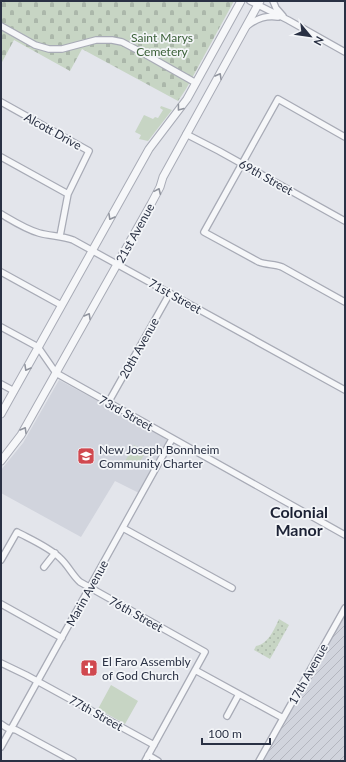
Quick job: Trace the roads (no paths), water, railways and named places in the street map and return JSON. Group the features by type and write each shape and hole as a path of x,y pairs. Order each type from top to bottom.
{"street":[{"path":"1,414 149,149 183,105 241,1"},
{"path":"250,1 259,3 345,52"},
{"path":"273,1 276,8 288,20"},
{"name":"21st Avenue","path":"1,461 21,435 56,373 151,204 160,187 163,177 186,134 259,3"},
{"path":"244,29 256,20 266,17 277,17 288,20"},
{"path":"1,26 35,45 49,49 62,49 96,40 112,40 122,42 196,83"},
{"path":"345,137 278,99 204,232 259,262 274,264 282,267 345,302"},
{"name":"Alcott Drive","path":"1,102 90,151 68,194 60,236"},
{"name":"69th Street","path":"186,134 345,221"},
{"path":"1,157 68,194"},
{"name":"71st Street","path":"1,214 32,230 47,235 60,236 73,240 345,390"},
{"path":"1,272 62,305"},
{"name":"20th Avenue","path":"108,403 170,293"},
{"name":"73rd Street","path":"1,327 38,347 56,373 345,535"},
{"path":"1,384 14,391"},
{"name":"Marin Avenue","path":"1,747 172,439"},
{"path":"123,528 232,588"},
{"name":"76th Street","path":"1,560 17,532 55,553 76,578 90,588 205,652 196,670"},
{"path":"44,568 55,553"},
{"path":"1,604 62,638"},
{"name":"17th Avenue","path":"259,761 345,608"},
{"name":"77th Street","path":"1,663 38,681 154,745"},
{"path":"145,761 196,670 283,718"},
{"path":"227,716 239,694"},
{"path":"1,724 7,728 16,730 73,761"},
{"path":"148,755 158,761"}],"place":[{"name":"New Joseph Bonnheim Community Charter","path":"86,456"},
{"name":"El Faro Assembly of God Church","path":"89,668"}],"district":[{"name":"Colonial Manor","path":"299,520"}],"park label":[{"name":"Saint Marys Cemetery","path":"162,44"}]}
